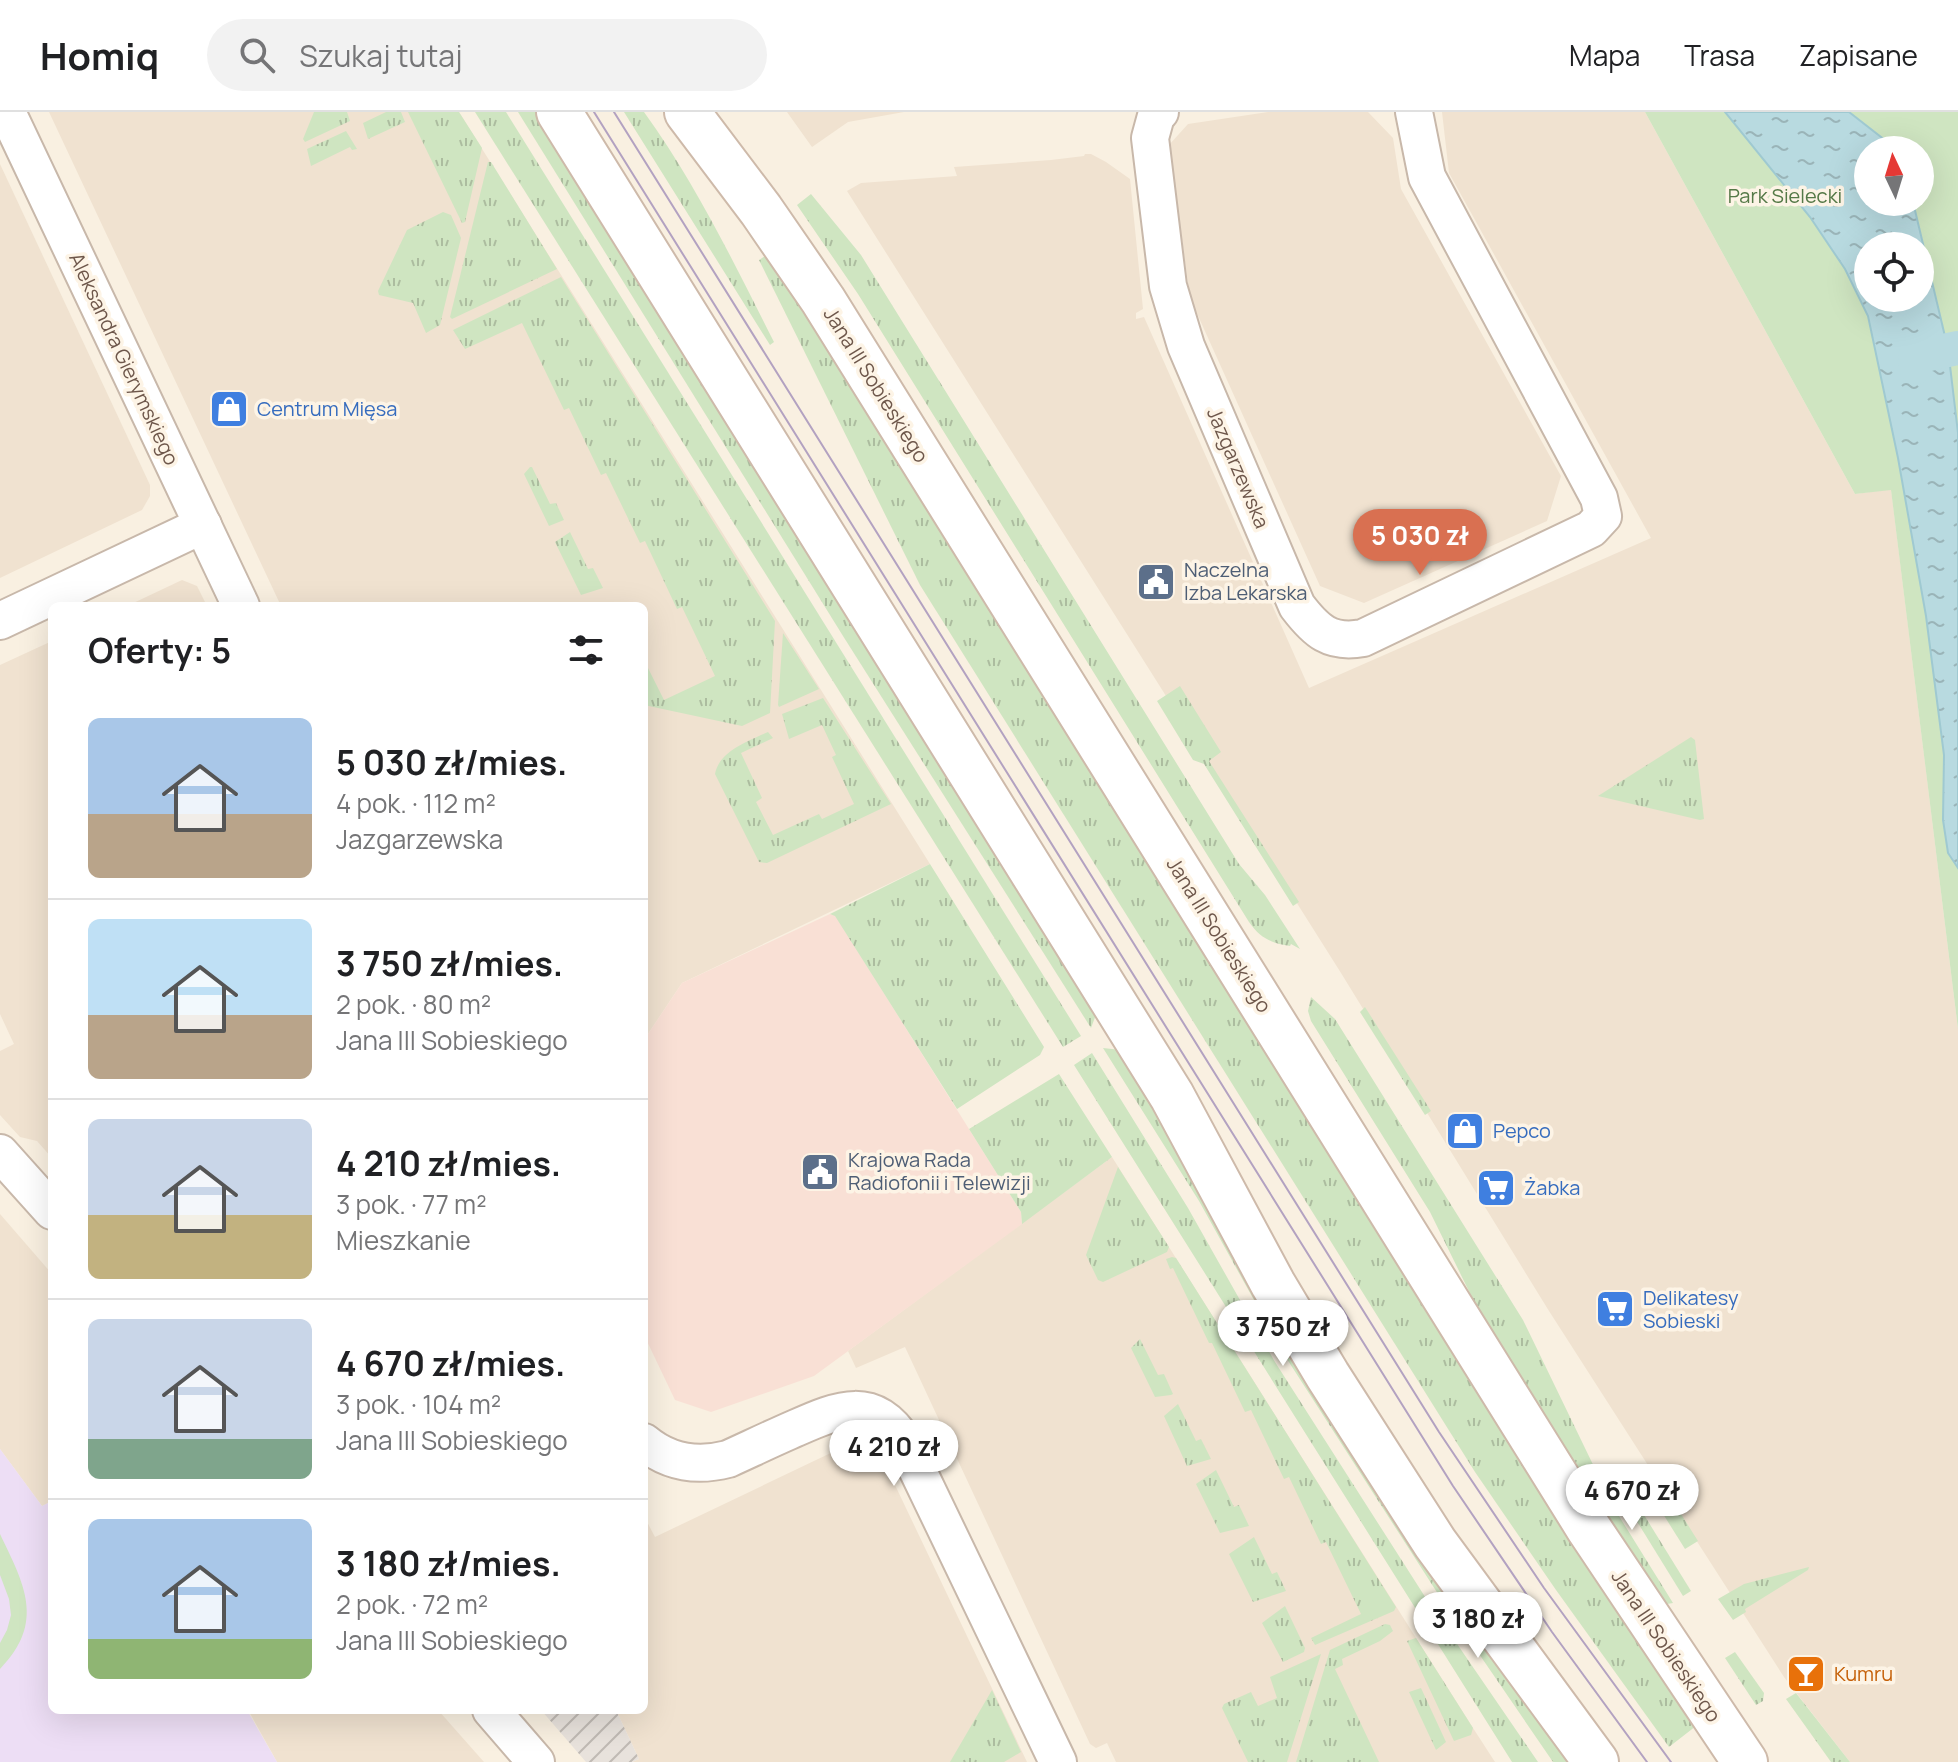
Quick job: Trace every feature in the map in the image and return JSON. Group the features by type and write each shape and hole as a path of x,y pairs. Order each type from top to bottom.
{"main road":[{"path":"559,112 1166,1086 1279,1294 1328,1376 1460,1579 1596,1762"},
{"name":"Jana III Sobieskiego","path":"687,112 761,210 823,300 1604,1552 1745,1762"}],"street":[{"name":"Aleksandra Gierymskiego","path":"7,112 239,602"},
{"name":"Jazgarzewska","path":"1160,112 1150,138 1168,286 1186,346 1297,606 1311,624 1328,636 1345,641 1363,638 1591,529 1603,516 1599,498 1427,177 1414,112"},
{"path":"0,621 203,525"},
{"path":"0,1153 48,1207"},
{"path":"648,1445 676,1460 711,1463 728,1459 833,1412 859,1409 884,1418 896,1428 904,1442 1058,1762"},
{"path":"494,1714 536,1762"}],"shaded area":[{"path":"49,112 459,112 930,864 682,983 648,1034 648,602 279,602"},
{"path":"787,112 904,112 848,122 812,147"},
{"path":"1268,112 1368,112 1393,138 1401,189 1561,476 1547,521 1364,603 1320,586 1190,298 1169,145 1188,124"},
{"path":"1442,112 1645,112 1855,494 1891,489 1958,1029 1958,1762 1850,1762 1784,1677 1549,1311 1341,973 847,191 861,183 957,176 954,167 1051,160 1085,154 1106,162 1130,179 1143,309 1136,313 1136,319 1144,317 1309,688 1651,538 1449,173"},
{"path":"0,164 150,485 150,496 142,510 0,578"},
{"path":"182,580 197,586 205,602 135,602"},
{"path":"48,643 48,1153 37,1141 20,1137 0,1115 0,1051 14,1044 0,1014 0,665"},
{"name":"Krajowa Rada Radiofonii i Telewizji","path":"830,914 835,915 1021,1212 1022,1224 814,1376 711,1412 675,1400 648,1343 648,1034 682,983"},
{"path":"1112,1157 1495,1762 1116,1762 1107,1743 1096,1748 1090,1744 905,1347 856,1368 848,1351"},
{"path":"0,1214 48,1269 48,1503 42,1506 0,1449"},
{"path":"863,1448 876,1454 885,1464 1027,1762 632,1762 639,1759 618,1714 648,1714 648,1524 655,1537 837,1450"},
{"path":"0,1449 42,1506 48,1503 48,1714 249,1714 277,1762 0,1762"},
{"path":"250,1714 442,1714 484,1762 277,1762"},
{"path":"544,1714 618,1714 639,1759 632,1762 586,1762"}],"green space":[{"path":"314,112 347,112 350,121 305,142 303,139"},
{"path":"386,112 401,112 405,122 368,139 363,123"},
{"path":"408,112 459,112 482,148 465,222 462,223"},
{"path":"475,112 506,112 1081,1036 1063,1047"},
{"path":"518,112 536,112 1097,1012 1091,1028 843,636"},
{"path":"624,112 644,112 681,167 774,342 770,345"},
{"name":"Park Sielecki","path":"1645,112 1958,112 1958,1029 1891,490 1855,494"},
{"path":"346,131 357,149 350,147 311,166 307,149"},
{"path":"488,162 491,162 557,269 452,319 450,317"},
{"path":"811,194 861,255 1239,864 1265,895 1300,949 1266,939 1249,922 858,294 797,205"},
{"path":"443,212 451,215 461,238 440,325 426,333 413,303 379,295 378,291 407,230"},
{"path":"768,254 1696,1726 1669,1747 1475,1472 920,585 759,260"},
{"path":"561,277 775,621 770,713 742,726 648,706 648,668 664,700 715,676 682,607 677,609 645,541 640,543 606,473 601,475 569,408 564,410 522,323 465,349 453,330"},
{"path":"530,467 550,504 556,503 564,520 549,526 524,474"},
{"path":"570,532 588,569 593,568 603,588 581,595 555,542"},
{"path":"783,633 819,689 779,707 778,705"},
{"path":"1180,686 1221,752 1209,761 1299,902 1293,906 1204,764 1193,760 1157,701"},
{"path":"823,698 891,804 767,863 759,862 715,774 718,766 722,759 744,743 768,732 773,738 741,753 762,798 756,802 773,835 819,814 822,819 854,804 832,757 836,755 822,725 789,739 782,714"},
{"path":"1691,737 1695,740 1704,819 1598,796"},
{"path":"930,864 1044,1047 1040,1055 957,1109 835,916 830,914"},
{"path":"1311,997 1335,1019 1523,1320 1614,1508 1673,1603 1661,1605 1491,1336 1430,1212 1311,1021 1308,1011"},
{"path":"1365,1007 1431,1111 1425,1115 1360,1012"},
{"path":"1103,1048 1121,1050 1572,1762 1553,1762 1440,1597 1285,1356 1199,1201"},
{"path":"1092,1053 1188,1208 1275,1362 1429,1603 1538,1762 1512,1762 1074,1065"},
{"path":"1059,1074 1112,1157 1022,1224 1021,1212 969,1129"},
{"path":"1118,1167 1169,1247 1167,1252 1103,1282 1098,1280 1086,1255"},
{"path":"1176,1258 1396,1607 1394,1611 1315,1645 1311,1638 1361,1614 1326,1542 1321,1544 1289,1477 1284,1479 1251,1410 1245,1412 1173,1268 1170,1269 1166,1259"},
{"path":"1140,1339 1158,1375 1164,1374 1173,1394 1155,1397 1131,1348"},
{"path":"1178,1404 1196,1441 1201,1439 1211,1459 1187,1466 1164,1416"},
{"path":"1216,1470 1234,1507 1239,1505 1249,1526 1220,1533 1196,1484"},
{"path":"1664,1487 1698,1541 1685,1549 1653,1498"},
{"path":"1633,1497 1691,1591 1683,1596 1625,1502"},
{"path":"0,1534 23,1586 27,1619 14,1652 0,1669 0,1643 11,1615 0,1575"},
{"path":"1254,1537 1272,1574 1277,1572 1286,1591 1253,1602 1229,1554"},
{"path":"1809,1567 1733,1620 1718,1599 1744,1584"},
{"path":"1285,1606 1305,1648 1304,1652 1283,1662 1262,1623"},
{"path":"1385,1624 1390,1625 1393,1631 1380,1641 1342,1659 1343,1665 1335,1669 1379,1762 1296,1762 1330,1650"},
{"path":"1416,1638 1473,1728 1471,1735 1454,1741 1407,1641"},
{"path":"1735,1652 1764,1693 1763,1701 1756,1705 1725,1658"},
{"path":"1321,1654 1287,1762 1248,1762 1222,1708 1224,1704 1251,1692 1258,1706 1277,1698 1270,1677"},
{"path":"1421,1688 1446,1742 1436,1750 1409,1692"},
{"path":"992,1690 1021,1752 1004,1762 950,1762"},
{"path":"1796,1693 1850,1762 1831,1762 1786,1699"}],"water":[{"path":"1725,112 1849,112 1880,136 1854,136 1854,216 1916,216 1920,232 1854,232 1854,287 1810,217"},
{"path":"1934,290 1948,349 1958,433 1958,868 1948,853 1943,820 1944,755 1926,616 1898,458 1866,312 1934,312"}],"waterway":[{"path":"1916,367 1915,357 1958,348"}],"tram line":[{"path":"594,112 1453,1486 1552,1632 1647,1762"},
{"path":"614,112 1439,1432 1544,1588 1671,1762"}],"place":[{"name":"Centrum Mięsa","path":"229,409"},
{"name":"Naczelna Izba Lekarska","path":"1156,582"},
{"name":"Pepco","path":"1465,1131"},
{"name":"Krajowa Rada Radiofonii i Telewizji","path":"820,1172"},
{"name":"Żabka","path":"1496,1188"},
{"name":"Delikatesy Sobieski","path":"1615,1309"},
{"name":"Kumru","path":"1806,1674"}]}
